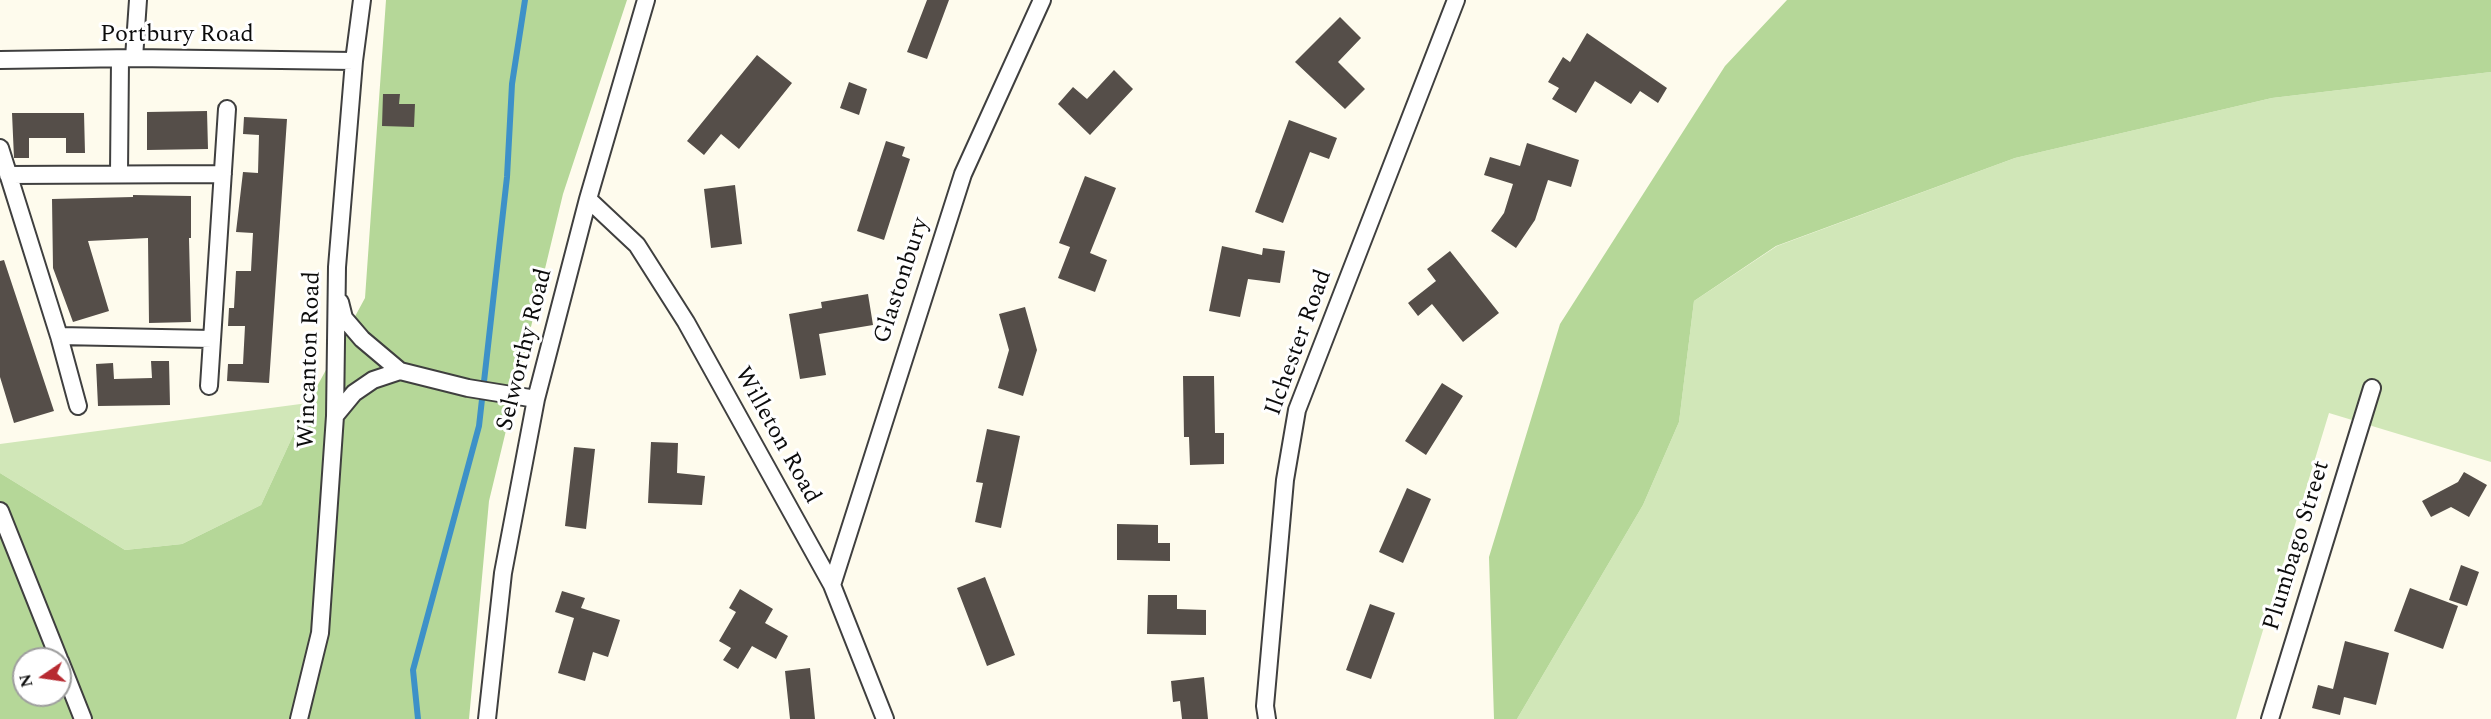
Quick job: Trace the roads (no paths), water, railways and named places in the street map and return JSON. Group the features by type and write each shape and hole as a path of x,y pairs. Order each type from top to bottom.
{"street":[{"path":"119,173 127,58 138,0"},
{"name":"Wincanton Road","path":"299,719 320,633 335,416 337,291 354,61 362,0"},
{"name":"Selworthy Road","path":"487,719 503,573 536,399 588,199 646,0"},
{"name":"Glastonbury","path":"832,585 963,174 1042,0"},
{"name":"Ilchester Road","path":"1268,719 1265,706 1285,480 1297,410 1456,0"},
{"name":"Portbury Road","path":"0,60 127,58 354,61"},
{"path":"209,386 227,110"},
{"path":"0,148 59,336 78,406"},
{"path":"8,175 223,174"},
{"name":"Willeton Road","path":"588,199 631,238 653,267 832,585 885,719"},
{"path":"337,291 344,318 362,339 400,371 468,388 536,399"},
{"path":"59,336 212,339"},
{"path":"335,416 354,393 373,380 400,371"},
{"name":"Plumbago Street","path":"2270,719 2372,388"},
{"path":"0,511 55,647"},
{"path":"72,691 83,719"}],"waterway":[{"path":"418,719 413,670 479,426 507,177 512,84 525,0"}]}
